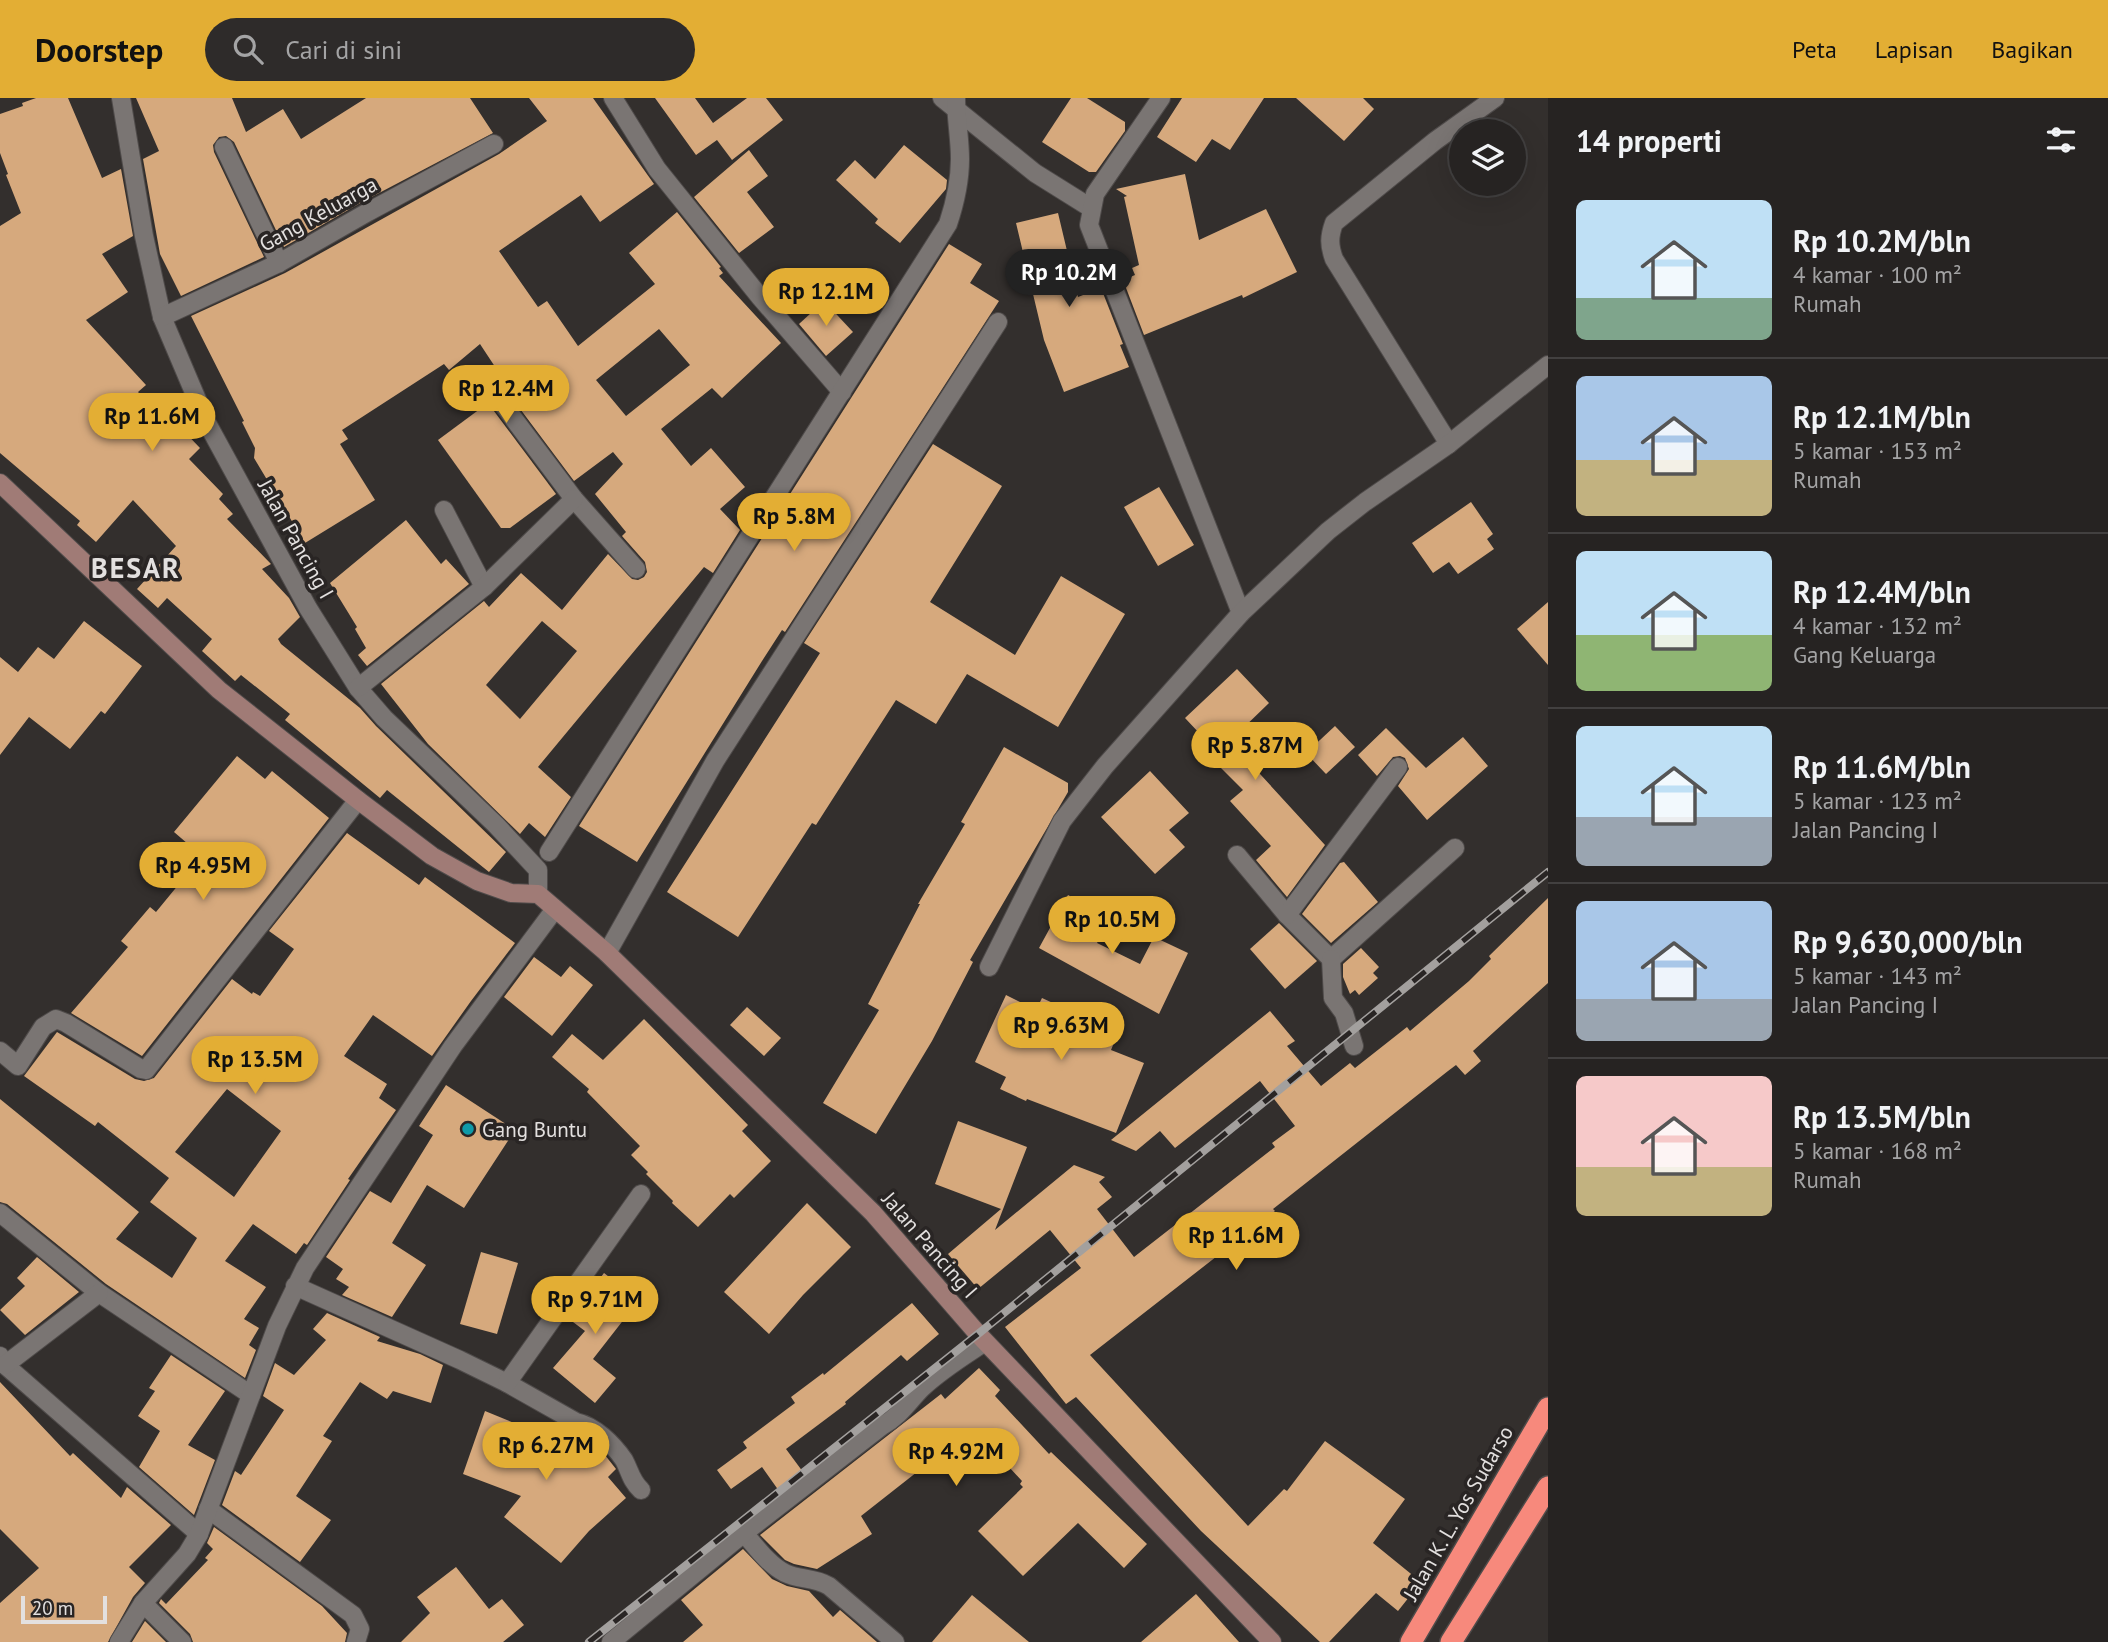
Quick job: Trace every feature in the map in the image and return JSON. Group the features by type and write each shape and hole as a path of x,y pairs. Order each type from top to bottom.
{"highway":[{"name":"Jalan K. L. Yos Sudarso","path":"1411,1642 1548,1408"},
{"path":"1451,1642 1548,1487"}],"main road":[{"path":"0,483 219,690 358,800 432,856 477,881 511,893 538,894"},
{"name":"Jalan Pancing I","path":"538,894 607,953 873,1213 985,1342 1272,1642"}],"street":[{"path":"613,98 657,169 760,297 842,392"},
{"path":"942,98 956,105 1035,173 1091,208"},
{"path":"1161,98 1096,194 1089,225 1241,613"},
{"path":"1449,444 1334,259 1329,245 1335,223 1435,141 1495,98"},
{"name":"Jalan Pancing I","path":"122,99 144,236 162,317 207,423 308,608 358,688 384,718 496,825 538,870 538,894"},
{"path":"549,852 948,224 955,202 960,159 956,105"},
{"name":"Gang Keluarga","path":"162,317 279,263 494,144"},
{"path":"224,146 279,263"},
{"path":"607,953 715,761 998,322"},
{"path":"989,967 1062,821 1105,766 1241,613 1328,531 1449,444 1548,365"},
{"path":"483,378 574,499 636,569"},
{"path":"358,688 484,587 574,499"},
{"path":"444,510 484,587"},
{"path":"1287,915 1398,768"},
{"path":"0,1051 18,1066 43,1027 56,1019 146,1070 358,800"},
{"path":"1331,959 1455,848"},
{"path":"1237,855 1287,915 1331,959 1333,998 1344,1013 1354,1046"},
{"path":"118,1642 143,1603 187,1554 199,1534 277,1326 304,1268 453,1046 555,908"},
{"path":"507,1383 641,1194"},
{"path":"0,1213 99,1293 251,1395"},
{"path":"295,1286 507,1383 576,1422 588,1424 625,1462 633,1483 641,1490"},
{"path":"99,1293 3,1360 199,1534"},
{"path":"611,1642 744,1533 882,1426 899,1416 920,1390 985,1342"},
{"path":"208,1509 353,1615 360,1629 356,1642"},
{"path":"744,1533 773,1565 791,1575 819,1580 829,1586 895,1642"},
{"path":"143,1603 182,1642"}],"building":[{"path":"36,98 68,98 102,178 121,169 133,236 102,254 128,292 86,320 146,385 138,392 172,429 177,424 200,448 189,459 223,494 219,499 233,514 227,519 271,564 262,569 289,598 300,617 278,639 281,644 360,708 506,852 489,872 387,790 380,798 285,720 290,714 241,675 235,681 202,651 212,639 167,598 158,608 137,589 176,546 133,500 96,542 77,525 80,521 0,453 0,226 21,213 0,153 0,114"},
{"path":"136,98 232,98 246,132 283,109 301,139 366,98 470,98 493,133 362,202 284,247 234,142 226,136 219,137 213,145 214,152 264,257 181,296 160,254 143,159 159,151"},
{"path":"529,98 593,98 654,184 600,222 581,195 499,251 538,307 547,301 578,346 655,284 629,253 677,212 721,267 719,268 723,273 719,276 781,343 722,398 712,388 661,429 691,466 711,448 745,487 720,509 740,530 713,573 704,567 538,767 571,797 545,837 529,823 520,834 428,744 381,684 484,601 489,607 521,573 562,610 608,554 632,579 644,577 647,572 645,562 622,536 626,532 595,494 623,464 613,452 574,481 506,390 509,388 480,344 449,370 444,364 342,430 348,439 340,444 375,500 305,543 254,458 255,448 242,422 244,421 191,316 285,273 499,154 547,121","holes":["659,329 690,365 626,416 596,380","542,621 577,651 520,719 486,685"]},
{"path":"655,98 695,98 713,123 747,98 766,98 783,120 732,160 717,140 696,155"},
{"path":"1071,98 1087,98 1125,122 1125,131 1096,172 1089,172 1042,142"},
{"path":"1182,98 1264,98 1230,150 1212,139 1196,162 1157,137"},
{"path":"1296,98 1363,98 1374,109 1344,141"},
{"path":"904,145 947,180 946,189 900,243 875,223 878,219 836,180 855,160 875,179"},
{"path":"749,150 768,176 747,192 774,227 739,253 694,197"},
{"path":"1185,174 1199,240 1266,209 1297,272 1243,298 1242,295 1144,335 1123,280 1135,275 1132,268 1139,265 1124,197 1127,196 1116,189"},
{"path":"1058,213 1078,297 1101,288 1129,367 1064,392 1044,340 1016,223"},
{"path":"949,244 982,264 970,283 999,301 785,632 782,630 637,862 579,826"},
{"path":"824,301 853,332 826,356 799,324"},
{"path":"488,403 556,494 510,528 501,528 438,440"},
{"path":"933,444 1002,486 930,602 1015,655 1061,576 1125,614 1058,727 967,674 936,724 896,700 816,825 812,823 738,937 667,892 820,653 804,643"},
{"path":"1159,487 1194,545 1158,566 1124,507"},
{"path":"1471,502 1493,534 1487,539 1494,549 1458,574 1449,562 1433,573 1412,543"},
{"path":"406,520 441,564 446,559 469,584 367,666 358,655 366,648 355,629 357,627 330,583"},
{"path":"1548,602 1548,665 1517,629"},
{"path":"84,621 142,666 105,714 101,711 70,749 29,717 0,755 0,657 18,672 38,647 54,659"},
{"path":"1237,669 1269,703 1236,735 1256,756 1249,762 1325,845 1287,897 1256,860 1271,846 1230,801 1243,790 1211,758 1217,752 1185,718"},
{"path":"1335,726 1355,747 1326,774 1306,753"},
{"path":"1386,728 1426,768 1463,737 1488,766 1427,820 1398,786 1409,769 1405,758 1393,757 1377,776 1358,755"},
{"path":"1004,747 1068,783 1068,792 970,960 973,962 932,1041 876,1134 823,1103 879,1010 868,1004 918,904 965,824 961,822"},
{"path":"237,756 265,779 272,771 329,818 142,1056 71,1013 128,947 121,941 150,907 156,912 202,856 174,832"},
{"path":"1150,771 1189,813 1169,830 1185,847 1155,874 1101,817"},
{"path":"347,833 419,885 425,877 515,943 432,1056 373,1015 344,1056 387,1084 379,1098 396,1110 307,1245 304,1243 296,1254 253,1224 225,1261 266,1287 244,1319 259,1328 249,1345 256,1350 245,1378 106,1284 7,1204 0,1202 0,1099 139,1212 116,1239 172,1278 197,1238 150,1202 169,1178 98,1122 95,1126 24,1076 57,1032 135,1079 144,1081 154,1078 232,979 252,994 253,992 260,996 294,949 269,931","holes":["227,1089 281,1131 234,1197 175,1152"]},
{"path":"1344,862 1378,902 1331,943 1302,914 1340,863"},
{"path":"1068,895 1111,918 1097,943 1140,964 1154,937 1188,953 1159,1014 1039,948"},
{"path":"1548,898 1548,983 1473,1051 1481,1061 1465,1075 1456,1065 1448,1071 1273,1209 1275,1211 1090,1355 1248,1526 1284,1489 1287,1491 1325,1441 1405,1499 1373,1543 1421,1582 1398,1611 1376,1593 1329,1642 1320,1642 1201,1531 1076,1397 1066,1404 1005,1327 1081,1268 1050,1230 978,1289 948,1254 1001,1209 935,1184 958,1121 1027,1147 995,1230 1074,1165 1105,1177 1099,1182 1112,1197 1097,1209 1134,1257 1275,1147 1272,1143 1295,1126 1260,1081 1175,1148 1160,1131 1136,1151 1111,1140 1270,1011 1295,1041 1287,1046 1321,1086 1350,1063 1355,1068 1407,1027 1410,1031 1469,981 1491,959 1489,956"},
{"path":"1279,923 1317,961 1285,989 1250,949"},
{"path":"1361,948 1379,967 1373,973 1378,978 1359,995 1355,990 1350,994 1343,977 1343,964"},
{"path":"534,957 561,977 570,966 593,985 552,1036 504,997"},
{"path":"1006,995 1036,1010 1042,998 1118,1033 1111,1050 1144,1063 1116,1133 1000,1089 1006,1077 975,1062"},
{"path":"747,1007 781,1038 764,1056 730,1025"},
{"path":"644,1019 748,1125 742,1131 771,1161 734,1198 730,1194 698,1227 672,1203 631,1155 640,1146 587,1092 589,1089 552,1057 572,1034 603,1060"},
{"path":"446,1085 515,1130 464,1208 427,1185 392,1243 426,1265 392,1317 342,1295 349,1287 336,1279 343,1269 326,1257 370,1191 391,1203 433,1135 419,1126"},
{"path":"807,1203 851,1247 769,1334 724,1292"},
{"path":"481,1252 518,1263 497,1334 460,1324"},
{"path":"37,1257 79,1292 25,1335 0,1310 25,1286 17,1278"},
{"path":"604,1273 639,1300 593,1359 616,1378 595,1403 553,1368 585,1331 569,1319"},
{"path":"912,1303 939,1334 907,1361 901,1355 845,1402 846,1404 786,1449 803,1472 779,1491 762,1467 731,1489 717,1470 747,1448 743,1442 795,1403 791,1397 823,1373 824,1375"},
{"path":"327,1313 380,1337 377,1341 420,1354 443,1365 431,1403 393,1391 387,1399 360,1382 323,1436 332,1441 296,1496 331,1520 300,1562 222,1505 235,1471 241,1475 284,1410 263,1396 275,1363 294,1375 326,1340 313,1329"},
{"path":"171,1355 225,1391 188,1445 215,1460 194,1515 139,1467 160,1431 138,1416 155,1391 149,1388"},
{"path":"979,1368 1000,1390 995,1396 1049,1454 1051,1452 1147,1544 1124,1568 1078,1523 1023,1576 978,1531 1023,1487 1020,1484 1022,1481 973,1428 861,1516 872,1534 817,1569 785,1560 760,1535 941,1394 945,1399"},
{"path":"0,1382 70,1456 73,1453 121,1498 127,1487 171,1525 129,1567 145,1583 133,1597 108,1642 0,1642 0,1603 39,1568 0,1529"},
{"path":"485,1411 514,1423 553,1447 570,1432 579,1435 601,1450 616,1469 608,1477 626,1498 589,1531 561,1563 504,1517 521,1496 463,1474"},
{"path":"214,1527 322,1606 347,1633 345,1642 193,1642 190,1634 159,1603 161,1599 166,1604 208,1560 205,1558 213,1549 207,1543"},
{"path":"743,1549 772,1579 809,1591 833,1617 840,1610 877,1642 683,1642 703,1625 681,1600"},
{"path":"456,1567 489,1609 502,1599 524,1625 503,1642 401,1642 430,1613 417,1597"},
{"path":"1196,1594 1239,1642 1141,1642"},
{"path":"972,1595 1029,1642 932,1642"},
{"path":"145,1621 166,1642 132,1642"}],"railway":[{"path":"589,1642 978,1334 1548,872"}],"place":[{"name":"Gang Buntu","path":"468,1129"}],"district":[{"name":"BESAR","path":"136,567"}]}
